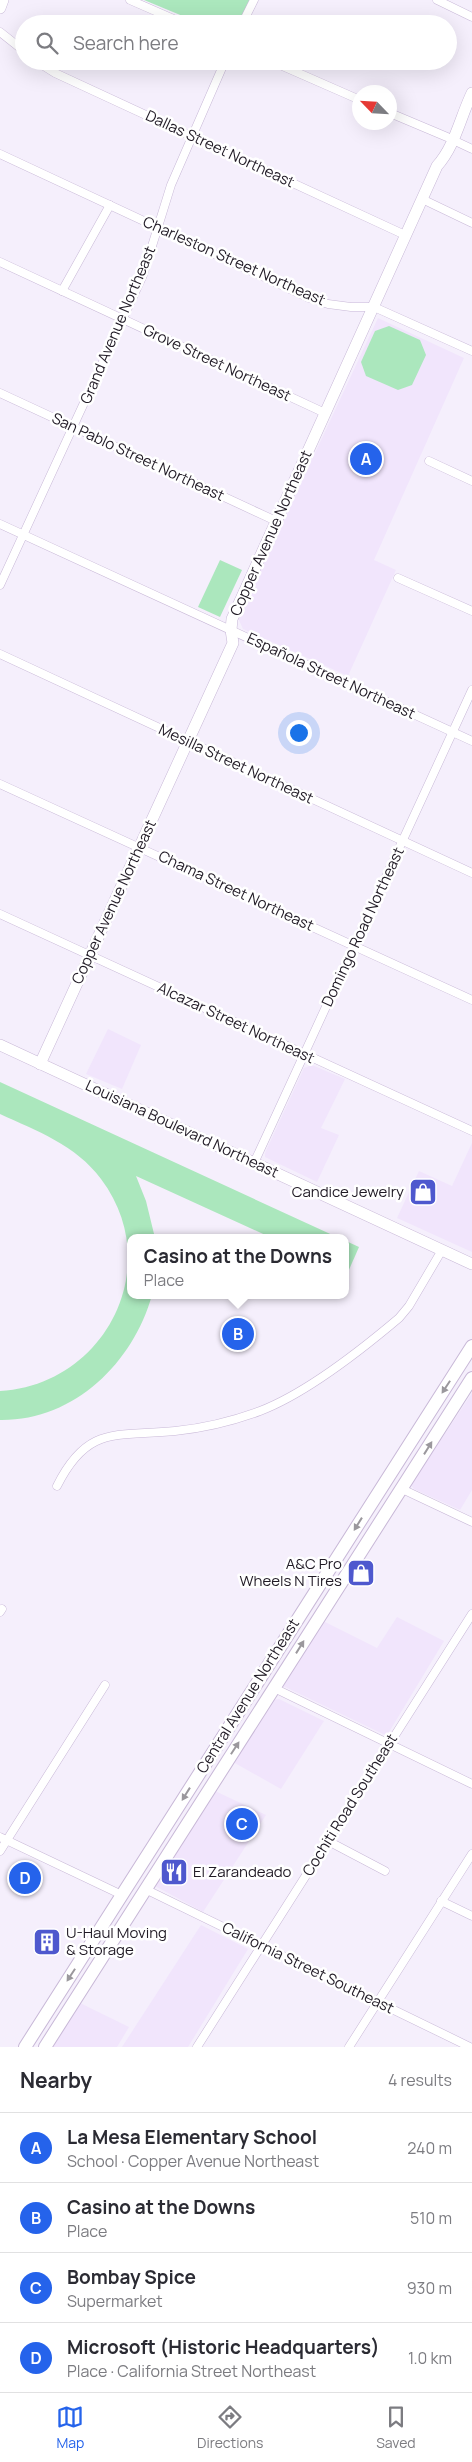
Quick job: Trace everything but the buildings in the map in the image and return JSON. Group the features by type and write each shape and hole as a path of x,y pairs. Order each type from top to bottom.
{"main road":[{"name":"Central Avenue Northeast","path":"25,2047 472,1346"},
{"path":"45,2047 472,1378"}],"street":[{"path":"0,8 3,0"},
{"path":"130,0 164,15"},
{"path":"246,15 254,0"},
{"path":"437,0 472,17"},
{"path":"0,32 15,44"},
{"name":"Dallas Street Northeast","path":"50,70 405,235"},
{"name":"Grand Avenue Northeast","path":"0,585 143,275 171,185 221,70"},
{"path":"292,70 352,96"},
{"name":"Copper Avenue Northeast","path":"40,1064 233,643 232,619 437,166 438,157 450,138 457,118 465,108 472,93"},
{"path":"397,115 472,149"},
{"name":"Charleston Street Northeast","path":"0,154 309,298 328,304 374,307 472,352"},
{"path":"422,199 472,223"},
{"path":"62,291 110,205"},
{"name":"Grove Street Northeast","path":"0,262 325,413"},
{"name":"San Pablo Street Northeast","path":"0,393 276,521"},
{"path":"430,461 472,481"},
{"name":"Española Street Northeast","path":"0,524 472,741"},
{"path":"398,578 472,611"},
{"name":"Mesilla Street Northeast","path":"0,654 472,873"},
{"name":"Domingo Road Northeast","path":"254,1163 472,690"},
{"name":"Chama Street Northeast","path":"0,784 472,1000"},
{"name":"Alcazar Street Northeast","path":"0,914 472,1132"},
{"name":"Louisiana Boulevard Northeast","path":"0,1045 472,1264"},
{"path":"57,1486 74,1459 87,1447 102,1439 126,1432 175,1431 228,1421 260,1411 298,1392 399,1318 442,1250"},
{"path":"402,1489 472,1522"},
{"name":"Cochiti Road Southeast","path":"196,2047 472,1614"},
{"path":"0,1851 4,1839 105,1685"},
{"path":"274,1688 472,1784"},
{"path":"4,1839 122,1895"},
{"path":"328,1841 385,1871"},
{"path":"349,2047 472,1854"},
{"name":"California Street Southeast","path":"145,1889 470,2047"},
{"path":"441,1901 472,1916"}],"shaded area":[{"path":"378,318 464,358 374,560 396,570 348,676 243,629 238,618"},
{"path":"108,1029 141,1045 122,1089 86,1074"},
{"path":"312,1065 345,1079 321,1128 339,1135 317,1182 265,1157 265,1153 304,1068"},
{"path":"472,1143 472,1252 397,1218 419,1171 452,1186"},
{"path":"472,1393 472,1490 460,1510 414,1489 411,1485"},
{"path":"397,1617 444,1641 389,1732 385,1735 283,1686 323,1621 377,1648"},
{"path":"279,1699 324,1721 281,1789 233,1762 272,1700"},
{"path":"215,1791 266,1815 203,1912 155,1886"},
{"path":"201,1925 248,1949 188,2047 122,2047"},
{"path":"80,2003 129,2027 117,2047 52,2047"}],"green space":[{"path":"144,0 251,0 244,15 180,15"},
{"path":"389,326 420,340 426,355 412,385 398,390 366,376 361,362 375,331"},
{"path":"220,560 242,570 220,617 198,607"},
{"path":"0,1082 330,1234 263,1234 136,1176 146,1201 154,1234 127,1234 127,1244 120,1213 101,1179 91,1167 55,1140 0,1114"},
{"path":"349,1242 359,1247 349,1270"},
{"path":"127,1265 127,1299 151,1299 143,1320 131,1343 115,1365 97,1383 76,1399 52,1410 27,1418 0,1420 0,1391 37,1384 70,1367 96,1344 115,1315 126,1282"}],"place":[{"name":"La Mesa Elementary School","path":"366,459"},
{"name":"Candice Jewelry","path":"423,1192"},
{"name":"Casino at the Downs","path":"238,1334"},
{"name":"A&C Pro Wheels N Tires","path":"361,1573"},
{"name":"Bombay Spice","path":"242,1824"},
{"name":"El Zarandeado","path":"174,1872"},
{"name":"Microsoft (Historic Headquarters)","path":"25,1878"},
{"name":"U-Haul Moving & Storage","path":"47,1942"}]}
